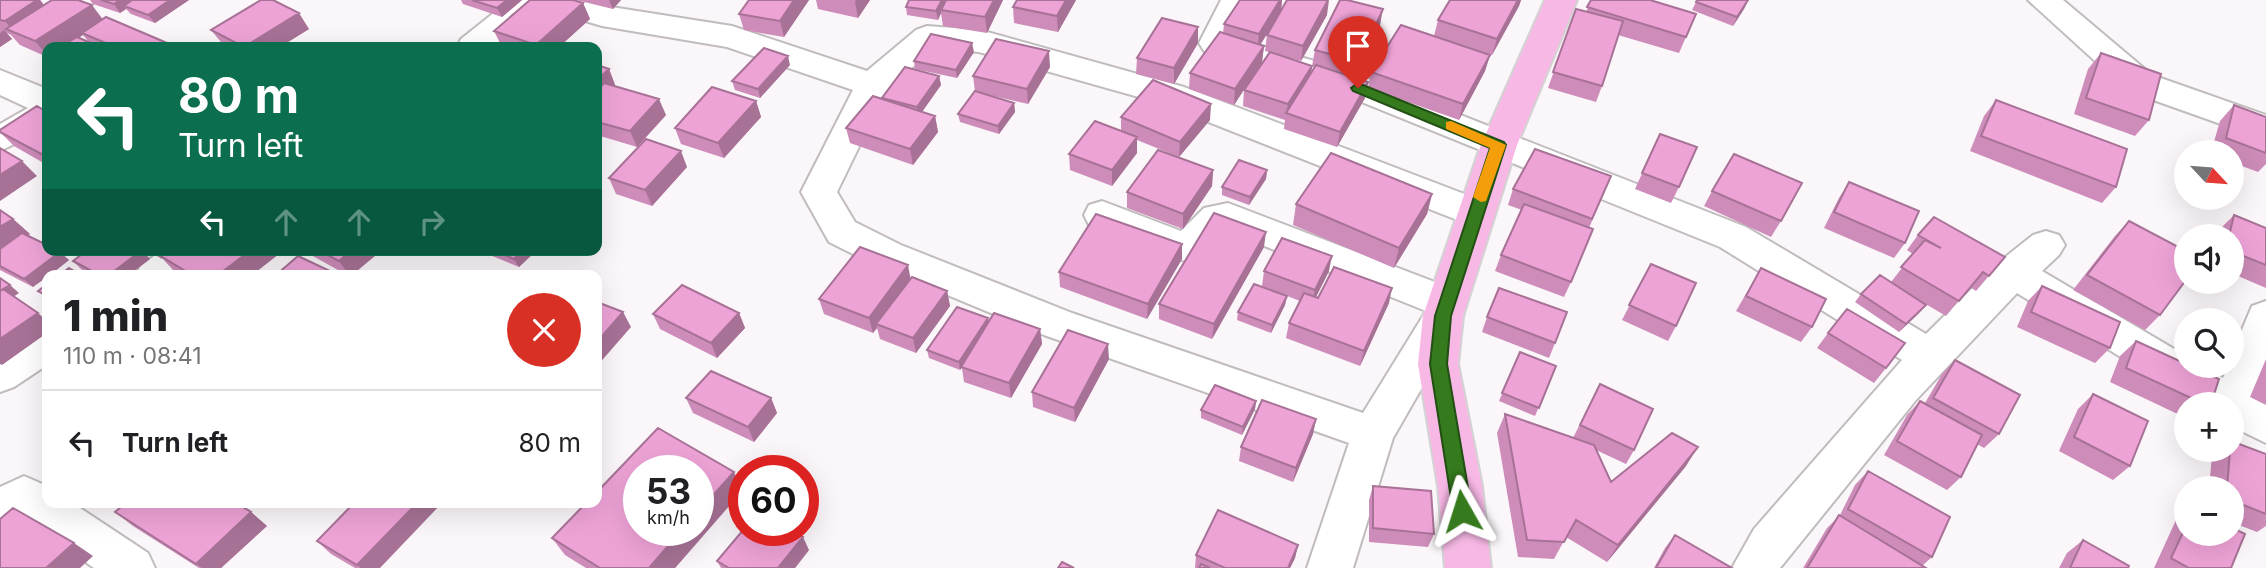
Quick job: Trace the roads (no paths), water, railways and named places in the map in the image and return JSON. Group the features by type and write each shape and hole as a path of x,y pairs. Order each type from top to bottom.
{"main road":[{"path":"1468,568 1460,486 1438,364 1445,309 1499,145 1561,0"}],"street":[{"path":"478,42 530,0"},
{"path":"550,0 602,16 733,37 872,85"},
{"path":"1237,0 1215,43 1334,78 1733,237 1932,358"},
{"path":"2042,0 2140,83 2266,128"},
{"path":"1373,434 1058,324 888,255 842,232 819,192 872,85 927,37 980,41 1172,96 1475,213"},
{"path":"0,81 42,101"},
{"path":"0,139 42,116"},
{"path":"1102,215 1187,248 1217,218 1228,217 1445,309 1373,434 1330,568"},
{"path":"1755,568 1770,543 1932,358 2014,272 2046,245"},
{"path":"162,270 183,256"},
{"path":"2014,272 2211,392"},
{"path":"2244,396 2266,317"},
{"path":"0,375 42,348"},
{"path":"0,511 24,495 42,507"},
{"path":"43,508 132,568"}]}
